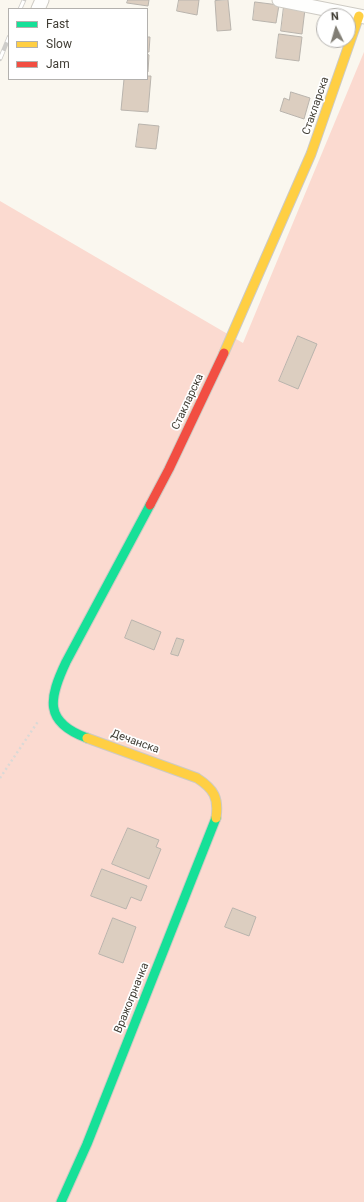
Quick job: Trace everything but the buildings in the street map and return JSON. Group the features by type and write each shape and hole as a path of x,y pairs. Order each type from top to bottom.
{"street":[{"path":"279,0 361,17"},
{"name":"Стакларска","path":"52,702 58,679 169,469 235,330 311,154 361,17"},
{"name":"Дечанска","path":"52,702 54,714 58,720 71,731 197,778 210,787 217,800"},
{"name":"Вражогрначка","path":"61,1202 90,1136 216,819 218,810 217,800"}],"path":[{"path":"0,778 52,702"}],"shaded area":[{"path":"364,52 364,1202 0,1202 0,201 243,343"}],"railway":[{"path":"20,8 24,0"},
{"path":"0,59 8,39"}],"traffic: fast":[{"path":"87,738 73,732 63,724 57,716 54,708 56,687 66,662 150,505"},
{"path":"61,1202 87,1144 216,818"}],"traffic: slow":[{"path":"224,353 311,154 359,16"},
{"path":"87,738 197,778 208,786 216,799 216,818"}],"traffic: jam":[{"path":"150,505 169,469 224,353"}]}
